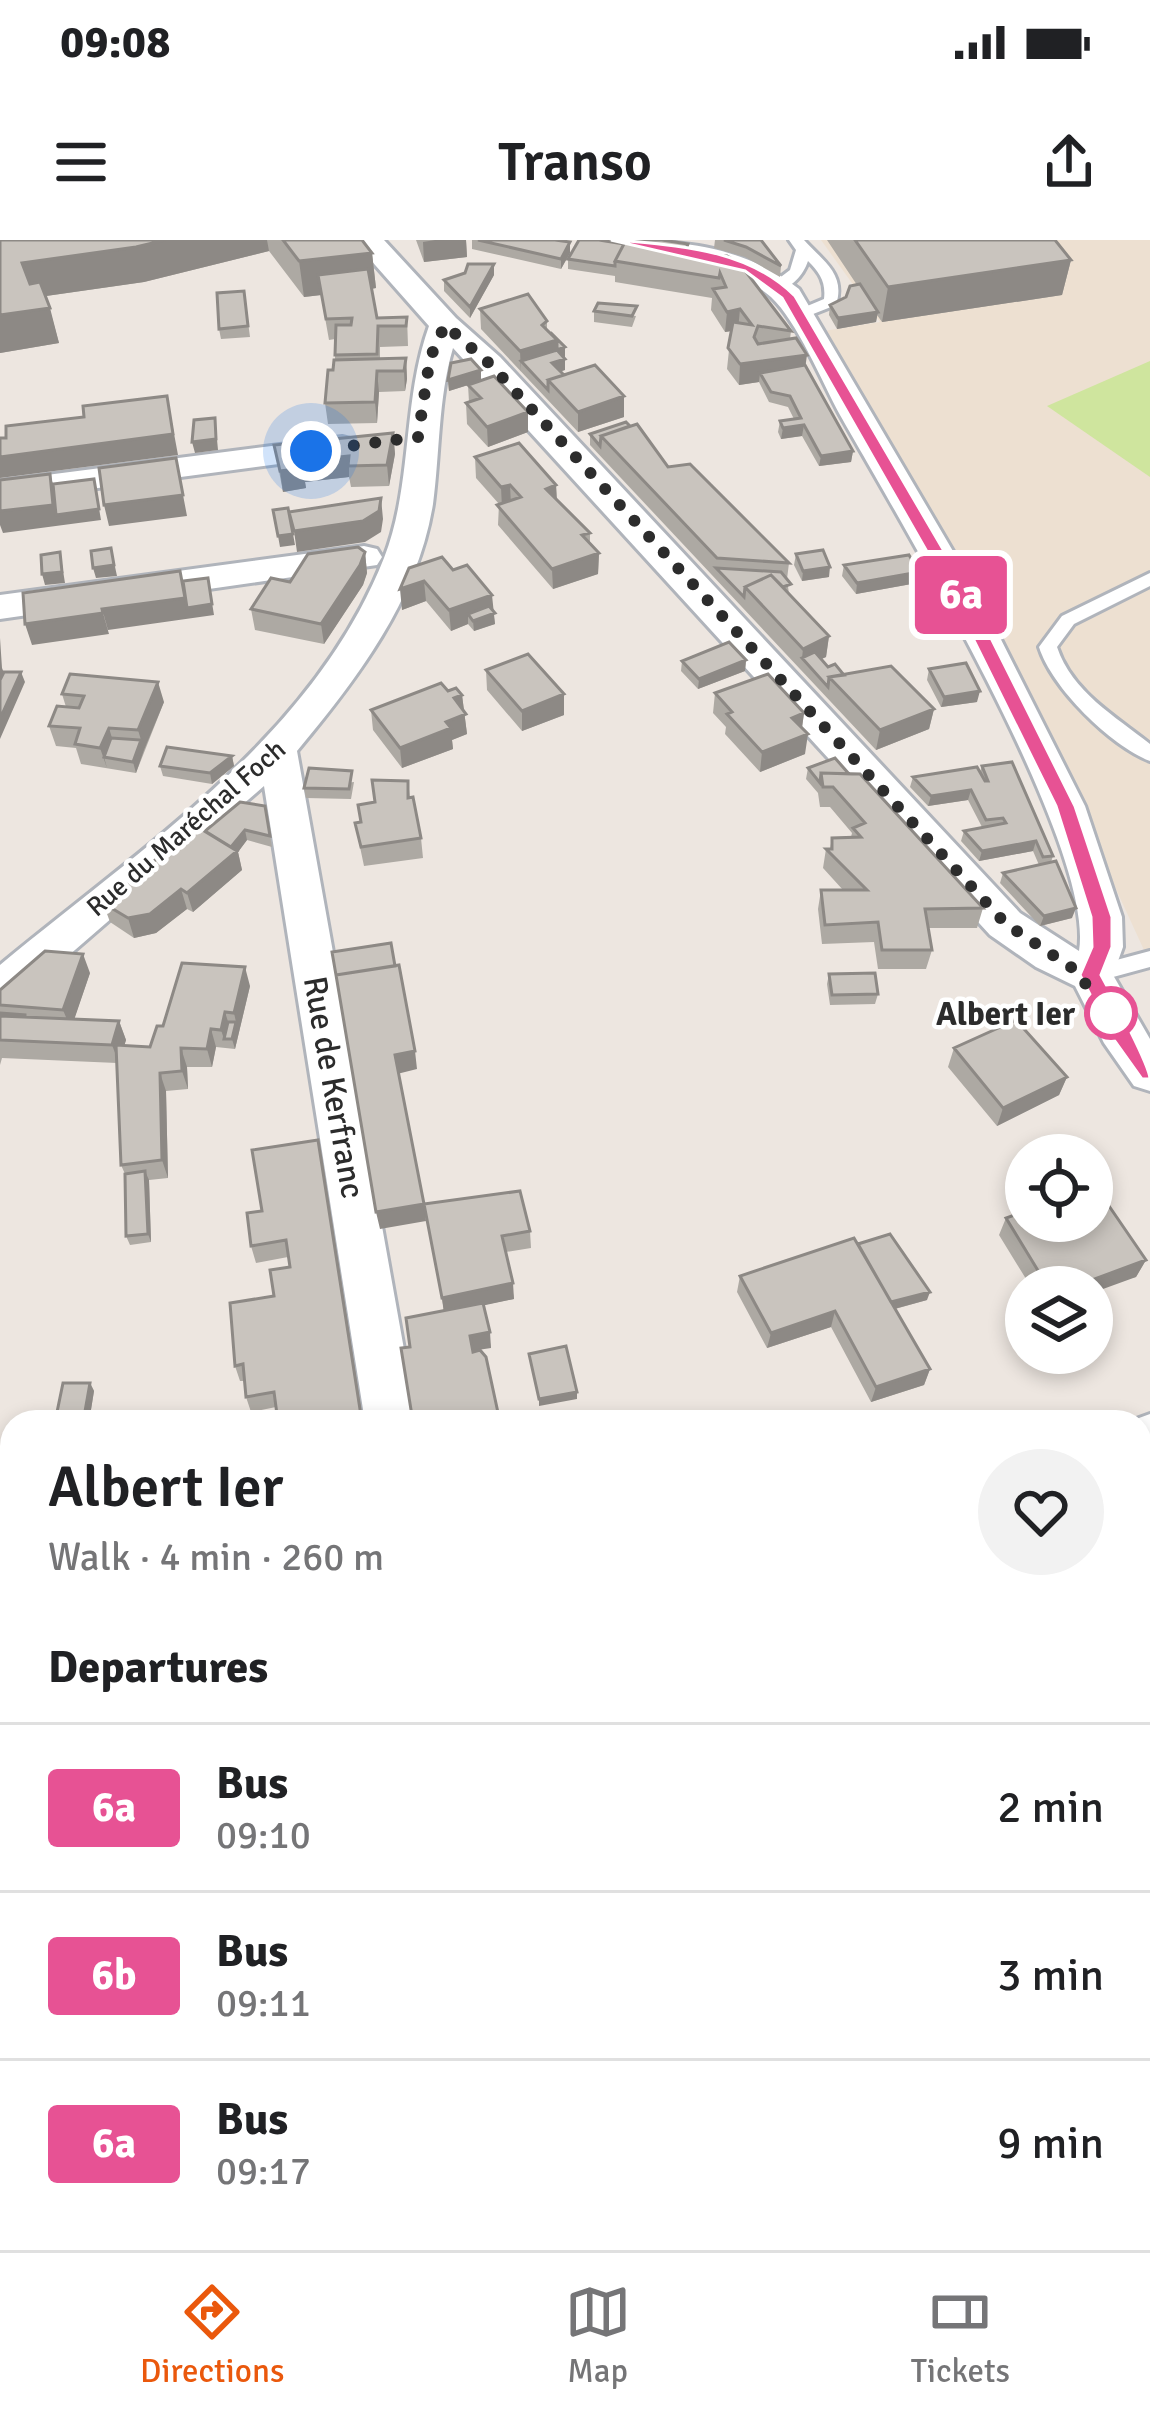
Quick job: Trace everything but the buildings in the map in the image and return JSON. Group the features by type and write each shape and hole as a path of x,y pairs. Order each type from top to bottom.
{"street":[{"path":"617,240 703,254 750,268 788,301 959,592 1065,806 1101,917 1102,947 1091,975"},
{"path":"370,241 445,325 490,364 1006,924 1051,956 1091,975 1120,1031 1150,1073"},
{"name":"Rue du Maréchal Foch","path":"0,989 278,752 380,609 405,552 427,375 445,325"},
{"path":"0,491 418,437"},
{"path":"0,607 405,552"},
{"name":"Rue de Kerfranc","path":"278,752 389,1410"}],"lane":[{"path":"799,245 829,271 834,291 831,302 819,310 788,301 799,245"},
{"path":"1150,579 1068,620 1048,647 1052,667 1060,676 1150,754"},
{"path":"1091,975 1150,959"}],"shaded area":[{"path":"821,240 1150,240 1150,963 1009,657 818,332 880,322"}],"green space":[{"path":"1150,361 1150,477 1047,406"}],"bus line":[{"name":"6a","path":"618,240 703,254 750,268 788,296 959,592 1065,806 1101,917 1102,947 1091,975 1120,1031 1150,1073"}],"place":[{"name":"Albert Ier","path":"1111,1013"}],"route":[{"path":"311,451 418,437 430,358 445,325 490,364 1006,924 1071,967 1111,1013"}]}
